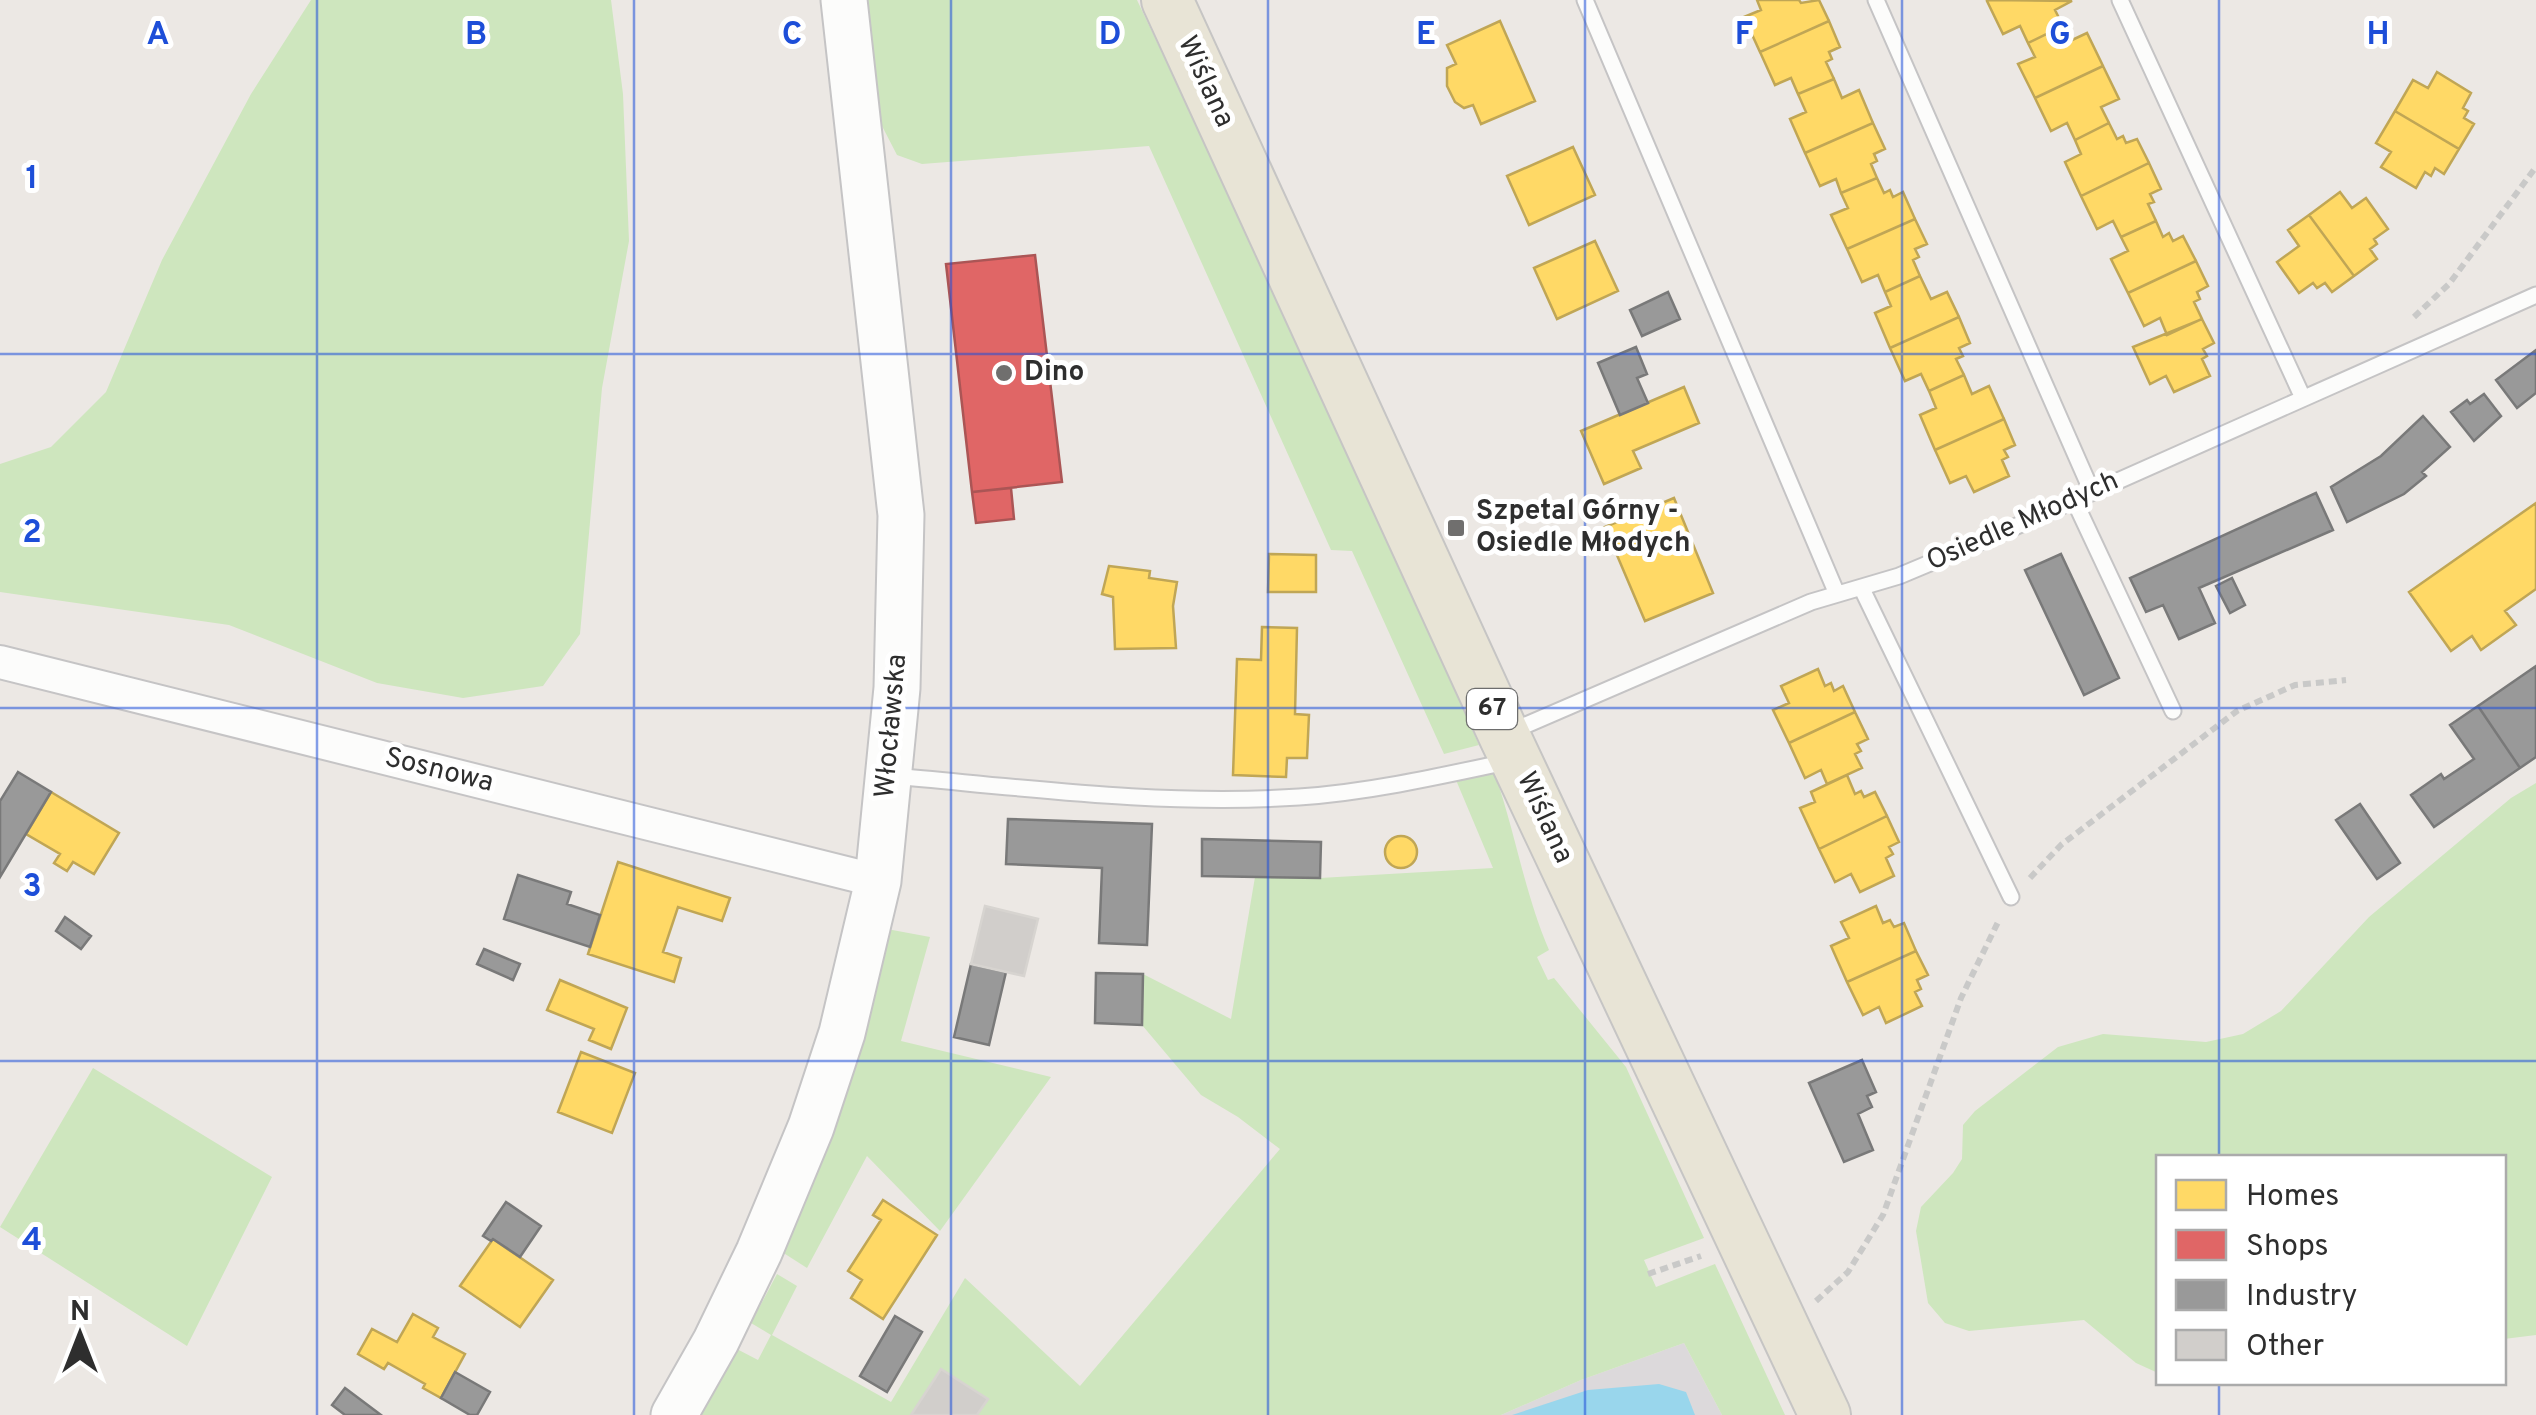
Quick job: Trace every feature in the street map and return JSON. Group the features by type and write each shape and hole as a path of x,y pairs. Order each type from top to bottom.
{"main road":[{"name":"Włocławska","path":"674,1415 750,1270 811,1127 842,1032 878,881 901,618 901,516 844,0"},
{"name":"Wiślana","path":"1167,0 1510,747 1824,1415"}],"street":[{"name":"Sosnowa","path":"0,662 878,881"}],"lane":[{"path":"1585,0 1836,594"},
{"path":"1876,0 2092,492"},
{"path":"2120,0 2302,398"},
{"name":"Osiedle Młodych","path":"889,776 1212,800 1302,797 1401,784 1510,747 1811,602 1862,589 2074,500 2536,295"},
{"path":"2074,500 2173,711"},
{"path":"1862,589 2011,897"}],"path":[{"path":"2407,324 2448,284 2536,167"},
{"path":"1786,1329 1848,1272 1883,1215 1961,998 2011,897 2061,845 2236,711 2295,685 2346,680"},
{"path":"1648,1274 1744,1241"}],"shaded area":[{"path":"1684,1343 1722,1415 1501,1415 1581,1380"}],"green space":[{"path":"311,0 611,0 623,94 629,241 602,388 580,634 543,686 463,698 377,683 229,625 0,592 0,464 51,447 106,392 162,260 251,94"},
{"path":"867,0 1137,0 1343,433 1479,745 1444,754 1352,551 1331,550 1149,146 922,164 897,155 882,126"},
{"path":"1494,772 1549,950 1537,957 1548,980 1554,978 1626,1067 1704,1238 1644,1260 1656,1287 1715,1264 1785,1415 1722,1415 1684,1343 1581,1380 1501,1415 695,1415 733,1347 758,1360 771,1335 751,1323 777,1274 797,1286 772,1335 891,1402 965,1278 1080,1386 1280,1149 1201,1095 1142,1025 1143,974 1231,1019 1255,877 1320,878 1493,868 1456,780"},
{"path":"2536,783 2536,1335 2506,1339 2506,1155 2156,1155 2156,1372 2136,1363 2084,1320 1969,1331 1945,1323 1928,1303 1916,1231 1921,1207 1962,1159 1963,1125 1975,1111 2058,1047 2103,1034 2206,1042 2243,1034 2281,1011 2369,917 2511,798"},
{"path":"887,929 930,937 901,1041 1051,1077 940,1231 867,1156 807,1268 782,1252"},
{"path":"93,1068 272,1177 187,1346 0,1227"}],"water":[{"path":"1659,1384 1686,1392 1695,1415 1512,1415 1588,1390"}],"building: Homes":[{"path":"1757,0 1819,0 1829,21 1760,52 1744,17 1761,10"},
{"path":"1987,1 2072,1 2055,10 2063,26 2028,43 2020,26 2003,34"},
{"path":"1500,21 1535,101 1481,124 1473,105 1464,108 1455,102 1447,86 1447,68 1456,64 1447,45"},
{"path":"1829,21 1840,47 1829,52 1832,59 1826,62 1834,79 1798,94 1791,78 1775,85 1760,52"},
{"path":"2063,26 2070,41 2087,33 2103,66 2035,98 2018,64 2035,57 2028,43"},
{"path":"2103,66 2119,99 2101,107 2109,123 2075,140 2067,123 2051,131 2035,98"},
{"path":"2437,72 2471,93 2463,108 2468,111 2464,118 2474,124 2459,149 2395,111 2413,80 2428,88"},
{"path":"1834,79 1842,98 1859,90 1873,123 1805,153 1790,119 1806,112 1798,94"},
{"path":"2395,111 2459,149 2444,174 2435,168 2431,176 2425,172 2416,188 2381,167 2391,152 2376,143"},
{"path":"1873,123 1885,149 1874,154 1877,161 1871,164 1877,178 1841,193 1836,179 1820,186 1805,153"},
{"path":"2109,123 2117,139 2123,136 2126,143 2137,139 2149,163 2081,196 2065,162 2081,154 2075,140"},
{"path":"1573,147 1595,195 1529,225 1507,176"},
{"path":"2149,163 2161,189 2150,194 2154,202 2148,204 2156,221 2121,237 2113,221 2097,229 2081,196"},
{"path":"1877,178 1884,193 1890,190 1893,197 1903,192 1915,219 1847,249 1831,215 1848,208 1841,193"},
{"path":"2340,192 2352,208 2366,198 2388,229 2374,239 2377,244 2370,249 2377,259 2354,276 2309,215"},
{"path":"2309,215 2354,276 2332,292 2325,283 2317,288 2313,283 2299,293 2277,262 2299,246 2288,230"},
{"path":"1915,219 1927,244 1915,249 1919,257 1913,260 1920,276 1885,292 1878,275 1862,282 1847,249"},
{"path":"2156,221 2163,237 2169,233 2173,241 2183,236 2196,261 2128,293 2111,259 2128,251 2121,237"},
{"path":"1595,241 1618,291 1557,319 1534,268"},
{"path":"2196,261 2208,286 2197,292 2200,299 2194,302 2202,319 2167,335 2160,318 2144,326 2128,293"},
{"path":"1920,276 1931,299 1947,292 1959,317 1890,348 1875,313 1891,306 1885,292"},
{"path":"1959,317 1970,343 1959,348 1963,356 1956,359 1964,375 1929,391 1921,374 1905,381 1890,348"},
{"path":"2202,319 2214,343 2203,349 2207,356 2202,359 2210,376 2174,392 2166,376 2150,384 2133,347"},
{"path":"1964,375 1972,394 1989,386 2004,419 1935,450 1920,415 1936,408 1929,391"},
{"path":"1684,387 1699,423 1633,451 1641,468 1604,484 1581,431"},
{"path":"2004,419 2015,445 2004,450 2008,457 2002,460 2009,476 1974,492 1966,476 1950,483 1935,450"},
{"path":"1674,498 1713,593 1645,621 1605,527"},
{"path":"2536,503 2536,589 2505,611 2516,625 2481,650 2472,636 2451,651 2409,592"},
{"path":"1269,554 1316,555 1316,592 1268,592"},
{"path":"1109,566 1150,571 1149,578 1177,582 1173,606 1176,648 1115,649 1113,597 1102,594"},
{"path":"1262,627 1297,628 1295,714 1309,715 1307,758 1287,758 1286,777 1233,775 1237,659 1261,660"},
{"path":"1818,669 1825,686 1831,683 1834,691 1843,686 1855,712 1789,743 1773,710 1789,703 1781,686"},
{"path":"1855,712 1868,739 1857,744 1861,751 1855,754 1862,768 1827,784 1821,770 1805,778 1789,743"},
{"path":"1847,775 1855,794 1861,791 1864,797 1875,792 1887,816 1819,849 1800,808 1815,802 1811,792"},
{"path":"51,792 119,833 94,874 73,862 67,871 54,863 60,854 26,834"},
{"path":"1887,816 1899,842 1889,847 1893,854 1886,858 1894,876 1860,892 1851,874 1835,882 1819,849"},
{"path":"1401,836 1413,840 1417,852 1413,864 1401,868 1389,864 1385,852 1389,840"},
{"path":"618,862 730,898 722,921 678,907 663,952 681,958 674,982 588,954"},
{"path":"1876,906 1883,923 1890,920 1894,927 1904,923 1916,951 1847,982 1831,946 1849,938 1841,922"},
{"path":"1916,951 1928,975 1917,980 1921,989 1915,992 1922,1006 1886,1023 1879,1007 1863,1015 1847,982"},
{"path":"560,980 627,1008 611,1049 589,1040 594,1029 547,1010"},
{"path":"581,1052 635,1073 612,1133 558,1112"},
{"path":"883,1200 937,1235 883,1319 851,1298 862,1280 848,1271 881,1220 873,1215"},
{"path":"493,1239 553,1280 520,1327 460,1286"},
{"path":"413,1314 438,1328 433,1337 465,1354 441,1398 388,1363 384,1369 358,1354 372,1329 397,1342"}],"building: Shops":[{"name":"Dino","path":"1035,255 1062,482 972,492 946,264"},
{"path":"1011,488 1014,519 976,523 972,492"}],"building: Industry":[{"path":"1668,292 1680,319 1642,336 1630,310"},
{"path":"1636,347 1647,374 1637,378 1648,403 1620,415 1598,363"},
{"path":"2536,350 2536,393 2517,408 2496,380"},
{"path":"2484,394 2501,416 2474,441 2451,412"},
{"path":"2423,416 2450,447 2422,472 2426,476 2404,494 2347,522 2331,487 2381,456"},
{"path":"2316,493 2333,530 2199,588 2215,623 2179,639 2163,605 2146,612 2130,578"},
{"path":"2061,554 2119,678 2084,695 2025,570"},
{"path":"2232,578 2245,605 2230,613 2216,586"},
{"path":"2536,666 2536,757 2520,768 2478,706"},
{"path":"2478,706 2520,768 2434,827 2411,795 2441,774 2444,779 2474,759 2450,725"},
{"path":"18,772 51,792 0,877 0,801"},
{"path":"2360,804 2400,863 2377,879 2336,820"},
{"path":"1008,819 1152,824 1147,945 1099,943 1102,868 1006,864"},
{"path":"1202,839 1321,842 1320,878 1202,876"},
{"path":"518,875 571,892 567,904 600,915 590,947 504,919"},
{"path":"65,917 91,936 81,949 56,931"},
{"path":"484,949 520,964 513,980 477,964"},
{"path":"971,964 1006,972 989,1045 954,1037"},
{"path":"1096,973 1143,974 1142,1025 1095,1023"},
{"path":"1862,1060 1876,1092 1867,1096 1872,1107 1858,1114 1873,1150 1844,1162 1809,1083"},
{"path":"506,1202 541,1226 520,1257 483,1236"},
{"path":"895,1316 922,1332 887,1392 860,1376"},
{"path":"455,1372 490,1392 477,1415 441,1398"},
{"path":"345,1388 381,1415 345,1415 332,1405"}],"building: Other":[{"path":"985,906 1038,919 1024,976 971,964"},
{"path":"941,1369 988,1399 977,1415 911,1415"}],"place":[{"name":"Dino","path":"1004,373"},
{"name":"Szpetal Górny - Osiedle Młodych","path":"1456,528"}]}
